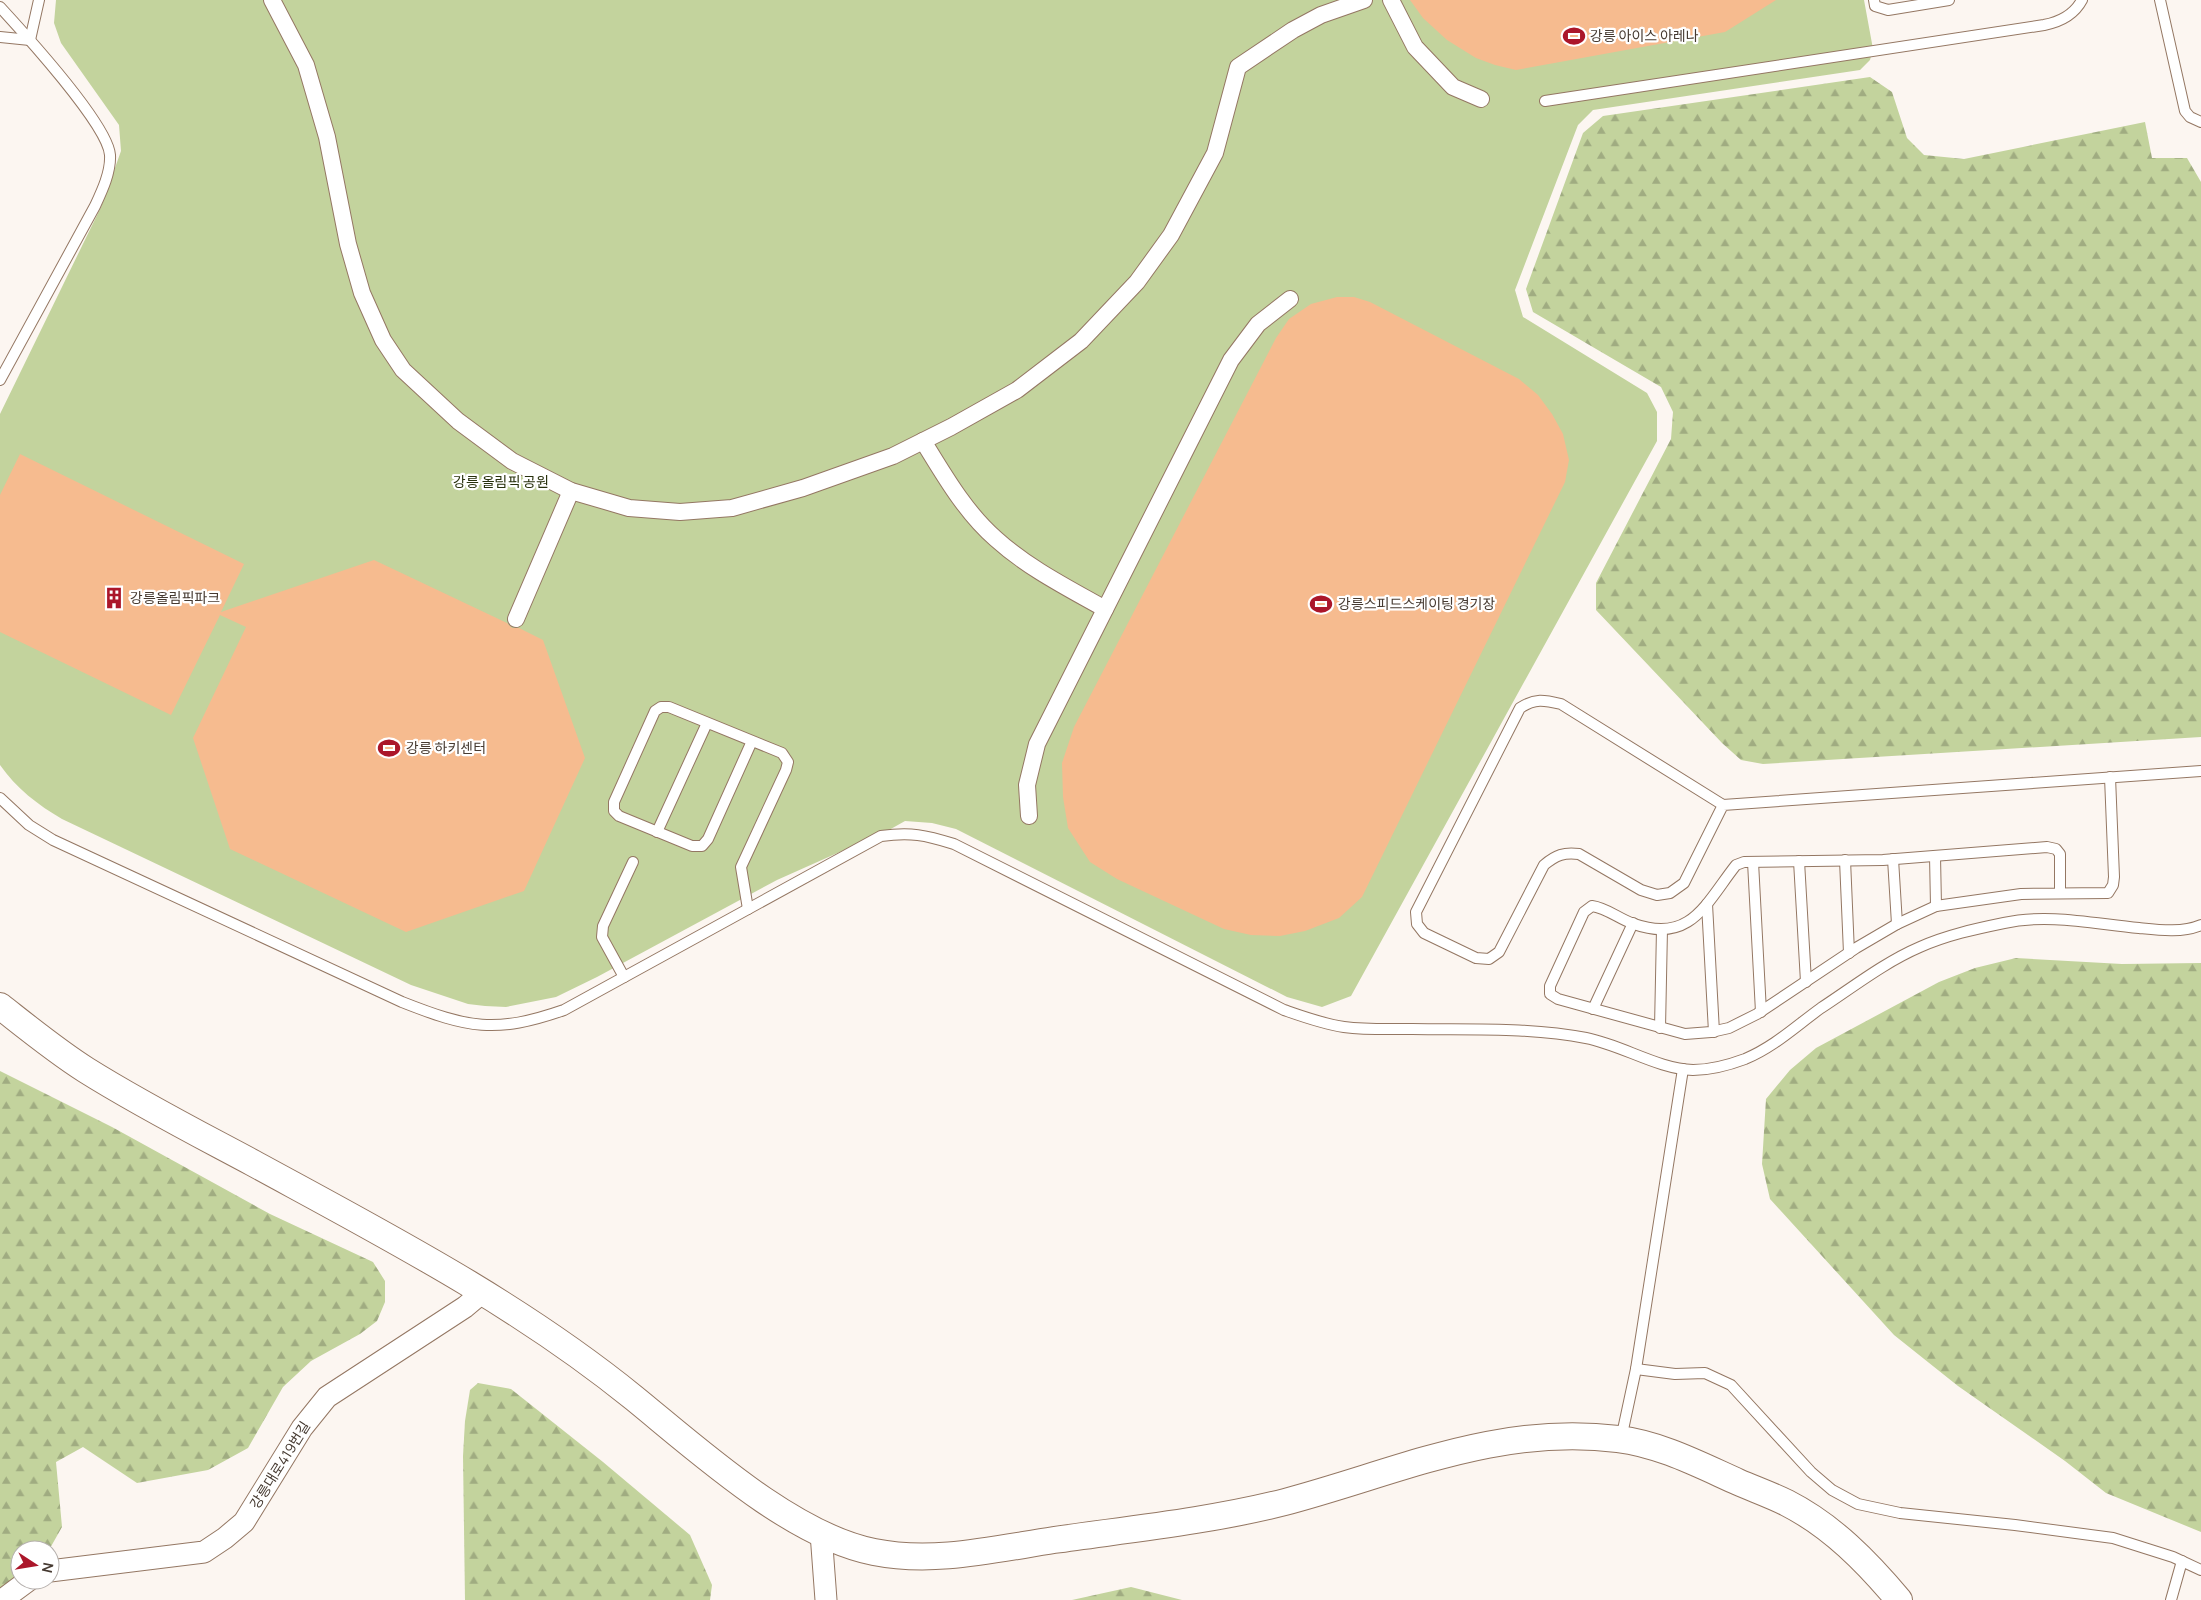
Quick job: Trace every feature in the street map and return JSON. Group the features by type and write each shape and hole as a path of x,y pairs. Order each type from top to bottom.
{"street":[{"path":"272,0 306,65 327,137 348,244 362,293 383,340 403,370 458,421 512,461 571,490 629,508 680,512 732,508 803,488 893,456 1017,390 1081,341 1137,282 1171,235 1215,153 1238,67 1293,30 1321,15 1364,0"},
{"path":"1391,0 1415,47 1453,87 1481,99"},
{"path":"1029,816 1027,785 1037,744 1105,609 1231,360 1258,324 1290,299"},
{"path":"923,441 957,496 995,539 1047,577 1105,609"},
{"path":"516,619 571,490"},
{"path":"0,1006 82,1067 146,1105 484,1291 599,1369 716,1465 783,1512 850,1546 877,1553 935,1558 1241,1512 1334,1488 1407,1464 1504,1440 1564,1436 1621,1439 1662,1449 1790,1504 1834,1533 1873,1569 1899,1600"},
{"name":"강릉대로419번길","path":"60,1570 204,1552 244,1522 302,1428 327,1397 465,1307 484,1291"},
{"path":"822,1533 826,1600"},
{"path":"2,1600 16,1590"}],"lane":[{"path":"30,40 39,0"},
{"path":"1874,0 1875,6 1888,10 1949,0"},
{"path":"1545,102 2060,22 2072,14 2082,0"},
{"path":"2160,0 2185,111 2190,117 2201,122"},
{"path":"0,8 30,40 100,127 110,154 105,182 95,206 0,380"},
{"path":"0,36 30,40"},
{"path":"1723,804 1684,883 1670,894 1657,895 1641,890 1579,854 1568,852 1556,856 1544,865 1499,952 1489,958 1476,958 1459,950 1424,933 1417,924 1416,912 1520,708 1530,701 1546,700 1561,704 1723,804 2201,771"},
{"path":"748,909 740,867 786,770 788,762 782,753 669,707 661,707 655,711 614,802 614,811 619,816 692,846 702,846 708,839 752,741"},
{"path":"657,832 707,723"},
{"path":"2060,893 2060,854 2056,849 2047,848 1893,859 1744,862 1736,865 1707,904 1695,918 1684,926 1662,929 1648,928 1600,907 1592,906 1584,912 1576,928 1550,986 1550,994 1558,999 1685,1034 1714,1032 1730,1028 1761,1012 1849,953 1897,924 1936,906 1988,898 2060,893 2108,893 2113,885 2110,777"},
{"path":"0,798 29,825 53,840 402,1002 442,1018 484,1026 510,1025 564,1010 881,836 905,833 928,836 954,844 1284,1010 1318,1022 1368,1028 1500,1030 1550,1033 1617,1045 1682,1068 1694,1070 1712,1068 1744,1059 1770,1047 1804,1020 1876,971 1920,947 1963,932 2011,921 2053,919 2170,930 2194,928 2201,925"},
{"path":"1935,856 1936,906"},
{"path":"1893,859 1897,924"},
{"path":"1845,860 1849,953"},
{"path":"1799,861 1806,982"},
{"path":"624,977 602,937 603,926 633,862"},
{"path":"1753,862 1761,1012"},
{"path":"1707,904 1714,1032"},
{"path":"1593,1009 1633,923"},
{"path":"1660,1028 1662,929"},
{"path":"1621,1439 1636,1369 1682,1068"},
{"path":"1636,1369 1675,1374 1705,1373 1732,1385 1812,1472 1832,1490 1858,1504 1900,1513 2113,1538 2201,1570"},
{"path":"2171,1600 2182,1562"}],"green space":[{"name":"강릉 올림픽 공원","path":"56,0 1864,0 1873,49 1870,60 1860,70 1593,110 1578,125 1515,290 1523,317 1647,393 1657,412 1657,441 1351,996 1322,1007 1287,997 956,829 932,823 905,821 777,880 597,977 556,997 506,1007 468,1004 411,985 62,819 28,795 0,765 0,414 101,207 121,151 119,125 61,43 54,23"},
{"path":"1870,77 1892,92 1907,138 1924,155 1964,159 2145,122 2152,158 2187,158 2201,182 2201,737 1763,764 1741,760 1722,743 1596,610 1596,583 1671,439 1673,412 1661,387 1533,312 1526,289 1583,133 1603,116"},
{"path":"2016,958 2122,964 2201,963 2201,1532 2106,1493 2065,1461 1958,1386 1894,1335 1770,1199 1762,1164 1766,1099 1790,1070 1816,1048 1939,982 1975,968"},
{"path":"0,1071 112,1127 270,1214 373,1262 385,1281 385,1302 377,1321 360,1334 311,1361 283,1387 248,1448 208,1470 137,1483 83,1447 56,1462 62,1527 55,1540 10,1540 10,1587 0,1596"},
{"path":"478,1383 511,1389 603,1462 690,1535 712,1585 710,1600 465,1600 463,1456 465,1421 470,1390"},
{"path":"1131,1587 1182,1600 1072,1600"}],"building":[{"name":"강릉 아이스 아레나","path":"1410,0 1776,0 1725,32 1516,70 1476,58 1447,40 1423,18"},
{"name":"강릉스피드스케이팅 경기장","path":"1337,297 1354,297 1370,302 1519,379 1538,395 1552,414 1563,434 1569,460 1565,482 1362,897 1339,918 1305,931 1280,936 1251,935 1224,929 1117,879 1090,862 1068,828 1063,797 1062,763 1074,727 1276,338 1289,319 1311,304"},
{"name":"강릉 하키센터","path":"20,454 244,564 221,612 374,560 507,623 512,628 519,628 543,640 585,758 524,891 406,932 230,849 193,738 246,627 220,615 171,715 0,632 0,495"}],"place":[{"name":"강릉 아이스 아레나","path":"1574,36"},
{"name":"강릉올림픽파크","path":"114,598"},
{"name":"강릉스피드스케이팅 경기장","path":"1321,604"},
{"name":"강릉 하키센터","path":"389,748"}]}
